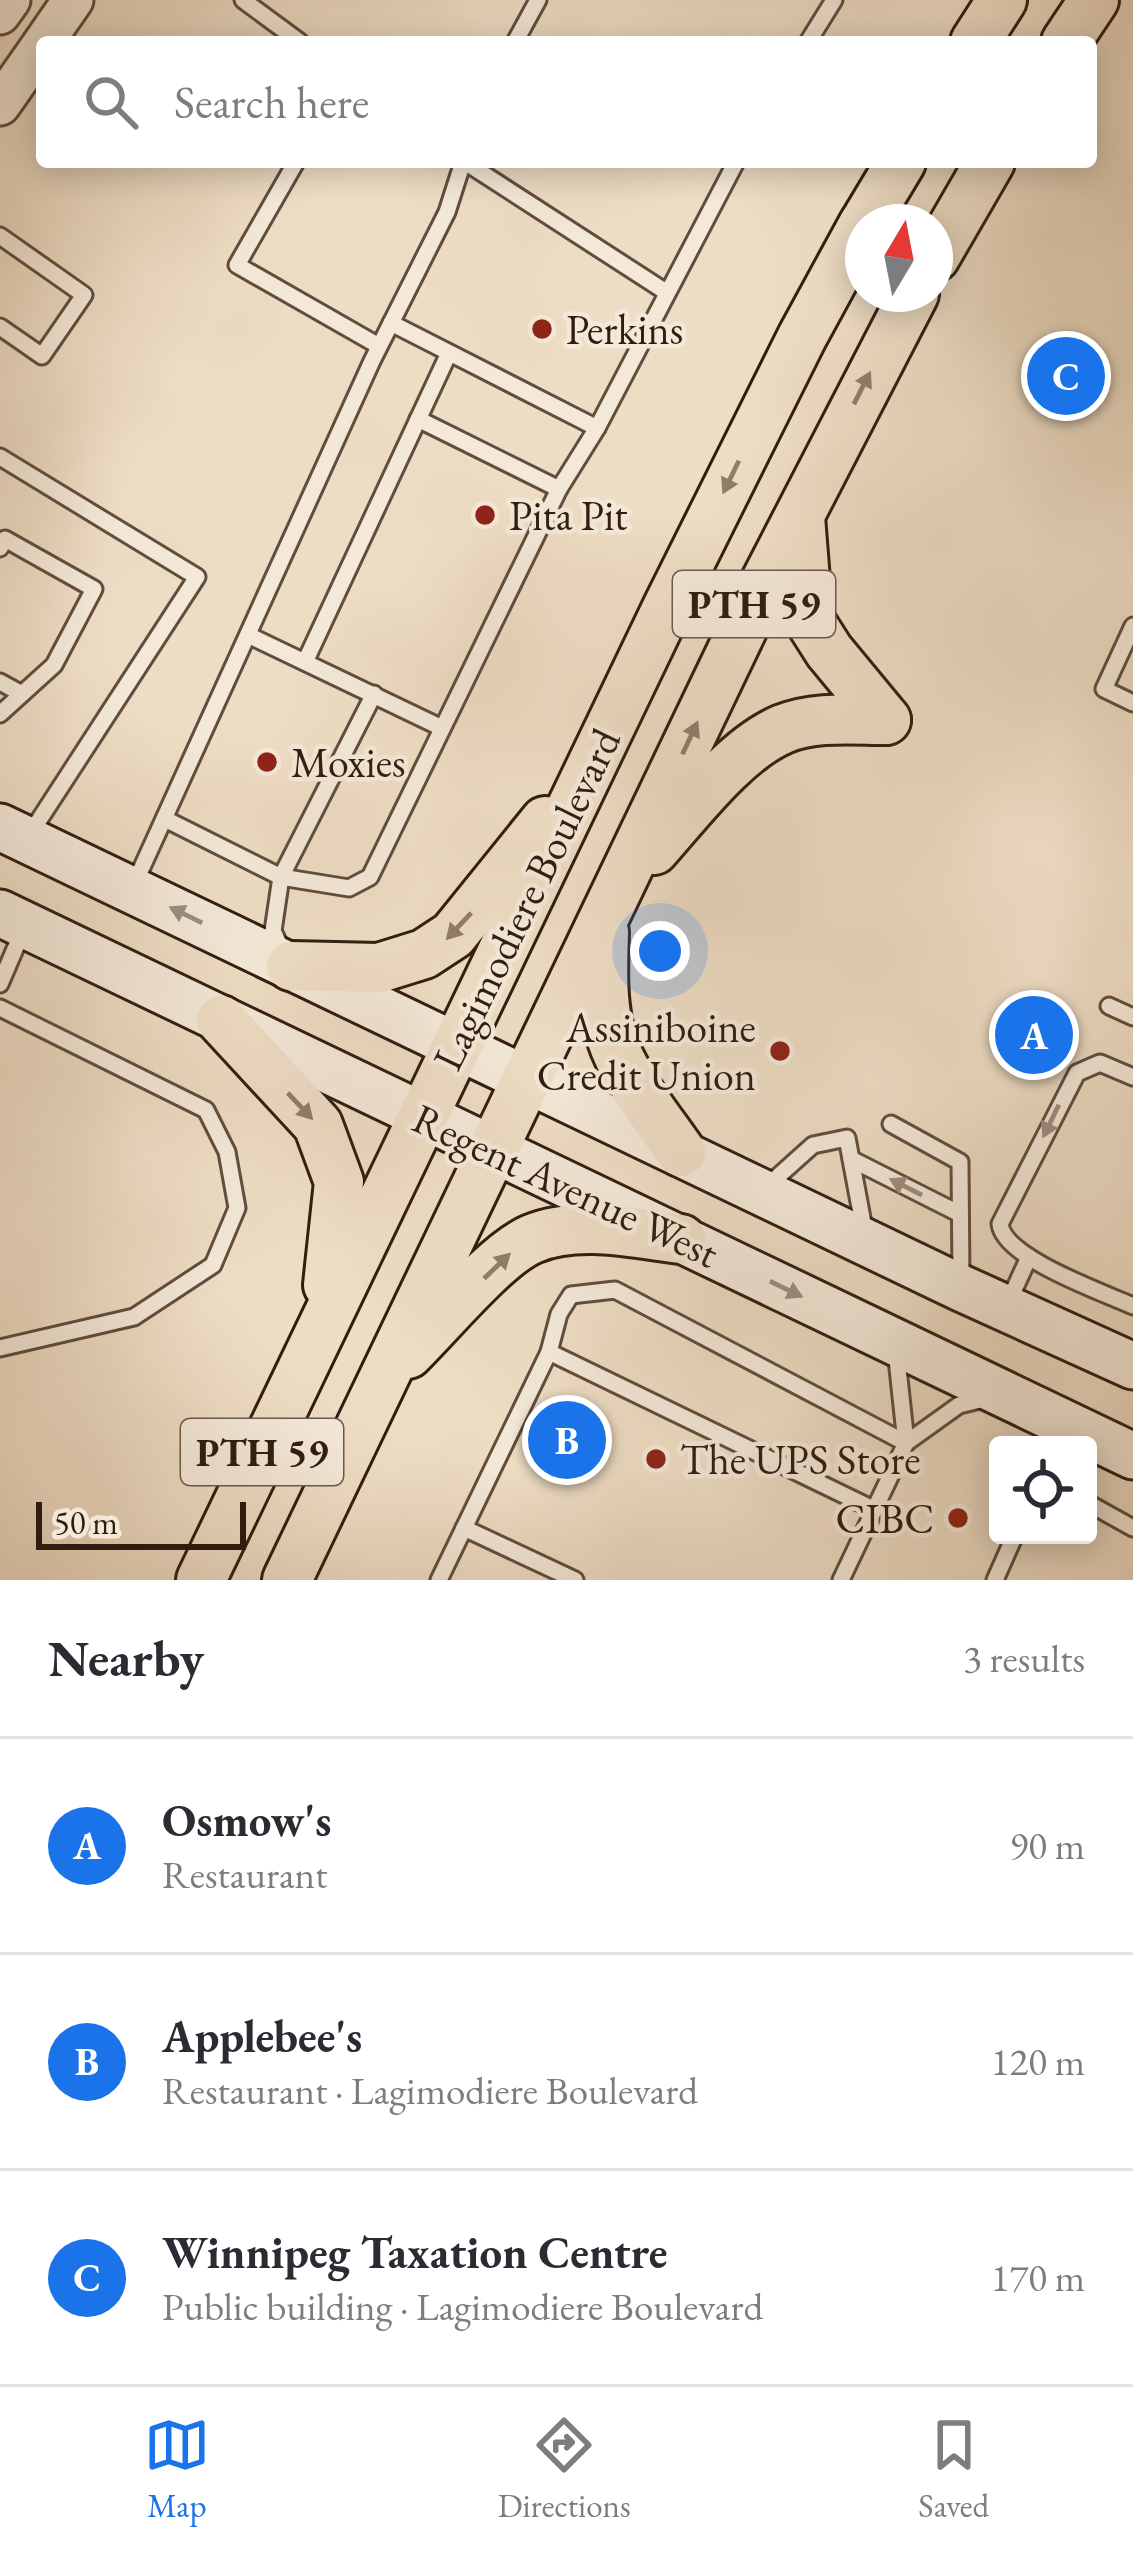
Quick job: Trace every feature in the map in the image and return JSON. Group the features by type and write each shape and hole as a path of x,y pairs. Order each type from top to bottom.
{"main road":[{"path":"979,36 1002,0"},
{"path":"1070,36 1094,0"},
{"name":"Lagimodiere Boulevard","path":"876,204 897,168"},
{"path":"953,226 987,168"},
{"name":"Lagimodiere Boulevard","path":"201,1580 587,772 760,419 845,259"},
{"name":"Lagimodiere Boulevard","path":"287,1580 800,510 904,312"},
{"path":"681,1152 612,1039 604,1006 611,904 712,784 764,739 786,728 825,720 892,724 829,651 808,618 800,510"},
{"path":"291,966 379,968 440,944 470,915 587,772"},
{"name":"Regent Avenue West","path":"13,833 1133,1366"},
{"name":"Regent Avenue West","path":"13,919 1133,1456"},
{"path":"221,1020 318,1125 330,1154 339,1182 323,1325"},
{"path":"384,1378 502,1260 531,1239 581,1229 681,1239"}],"street":[{"path":"0,14 10,0"},
{"path":"48,36 74,0"},
{"path":"0,104 36,53"}],"lane":[{"path":"243,0 292,36"},
{"path":"518,36 538,0"},
{"path":"812,36 835,0"},
{"path":"293,168 237,265 379,346"},
{"path":"132,890 379,346 447,212 462,168"},
{"path":"473,168 666,292"},
{"path":"165,819 281,877 349,889 370,877 559,489 597,428 733,168"},
{"path":"0,236 84,295 42,356 0,327"},
{"path":"391,323 597,428"},
{"path":"305,662 449,353"},
{"path":"418,419 559,489"},
{"path":"0,457 197,577 13,833"},
{"path":"0,548 5,538 94,590 54,665 0,714"},
{"path":"1133,626 1104,689 1133,703"},
{"path":"248,635 442,728"},
{"path":"0,682 22,694"},
{"path":"291,966 273,932 281,877 374,694"},
{"path":"0,984 13,919"},
{"path":"1109,1006 1133,1017"},
{"path":"0,1008 206,1110 227,1152 238,1208 213,1265 134,1317 0,1348"},
{"path":"1133,1077 1100,1063 1077,1073 1000,1224 1001,1235 1018,1252 1133,1306"},
{"path":"891,1124 960,1162 961,1288"},
{"path":"762,1191 813,1145 847,1138 866,1242"},
{"path":"851,1159 960,1214"},
{"path":"1006,1307 1030,1257"},
{"path":"439,1580 549,1352 559,1314 571,1295 615,1290 906,1443"},
{"path":"895,1342 906,1443"},
{"path":"549,1352 873,1509"},
{"path":"841,1580 906,1443 959,1405 1005,1393"},
{"path":"1097,1510 1133,1528"},
{"path":"464,1528 575,1580"},
{"path":"995,1580 1011,1544"}],"place":[{"name":"Perkins","path":"542,329"},
{"name":"Winnipeg Taxation Centre","path":"1066,376"},
{"name":"Pita Pit","path":"485,515"},
{"name":"Moxies","path":"267,762"},
{"name":"Osmow's","path":"1034,1035"},
{"name":"Assiniboine Credit Union","path":"780,1051"},
{"name":"Applebee's","path":"567,1440"},
{"name":"The UPS Store","path":"656,1459"},
{"name":"CIBC","path":"958,1518"}]}
